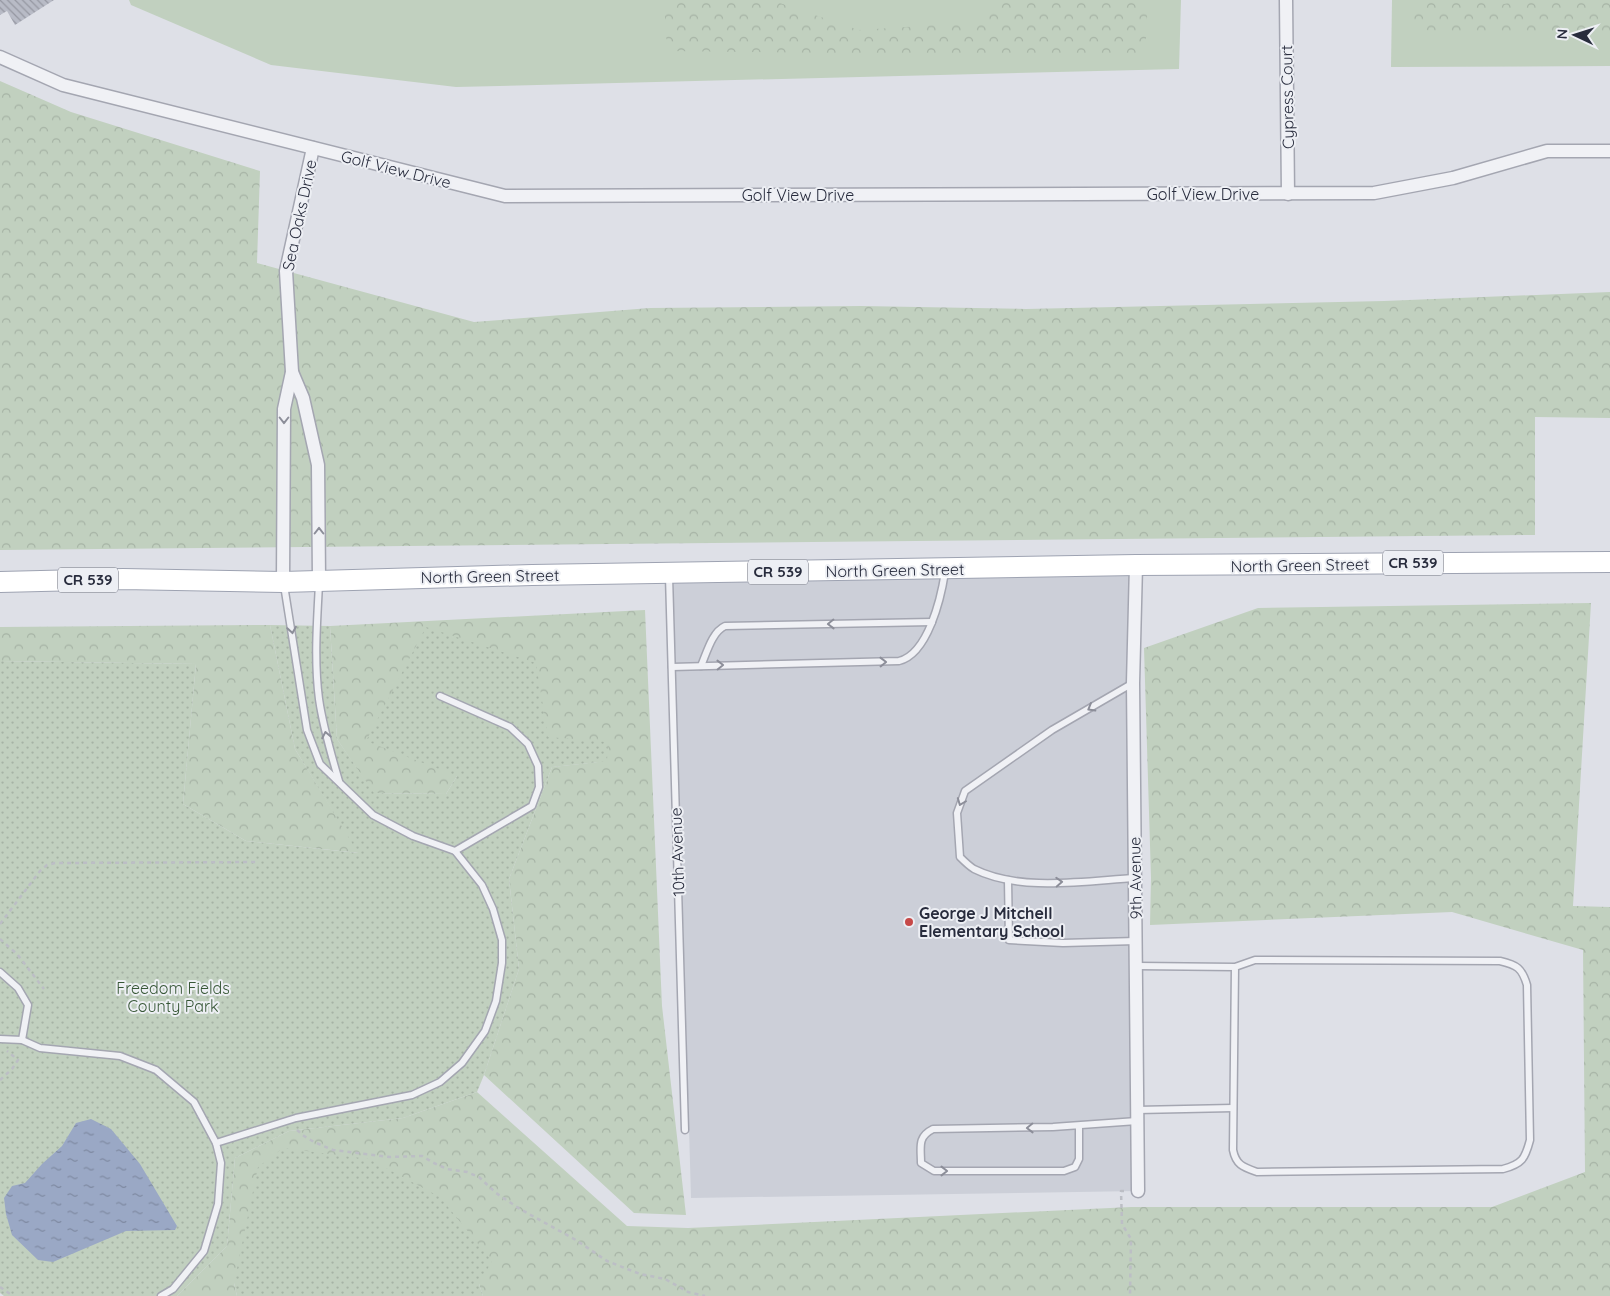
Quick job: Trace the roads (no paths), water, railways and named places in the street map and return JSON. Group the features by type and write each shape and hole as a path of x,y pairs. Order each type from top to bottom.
{"main road":[{"name":"North Green Street","path":"0,582 123,580 283,582 1136,565 1610,562"}],"street":[{"name":"Cypress Court","path":"1286,0 1288,194"},
{"name":"Golf View Drive","path":"0,57 63,85 505,196 1374,193 1453,178 1547,151 1610,151"},
{"name":"Sea Oaks Drive","path":"283,582 284,409 292,372 286,271 313,148"},
{"name":"Sea Oaks Drive","path":"292,372 303,398 318,465 319,580"},
{"name":"9th Avenue","path":"1136,565 1133,683 1138,1191"}],"lane":[{"path":"672,667 907,660 915,654 936,615 946,569"},
{"name":"10th Avenue","path":"669,574 685,1130"},
{"path":"319,580 316,665 328,743 339,782"},
{"path":"216,1143 288,1120 412,1095 440,1082 462,1063 485,1031 496,1001 502,963 502,940 493,909 482,885 455,851 413,836 373,815 320,764 307,730 283,582"},
{"path":"701,666 715,634 719,629 726,626 932,622"},
{"path":"1133,683 1052,730 965,791 957,813 960,857 973,868 1008,880 1029,884 1135,878"},
{"path":"440,696 510,727 528,744 538,766 539,787 532,806 455,851"},
{"path":"1008,880 1009,940 1062,943 1136,941"},
{"path":"1137,966 1235,967 1255,960 1500,961 1514,964 1523,974 1527,985 1530,1140 1522,1161 1514,1166 1502,1169 1257,1172 1242,1166 1234,1159 1233,1150 1235,967"},
{"path":"0,972 18,988 28,1005 22,1040"},
{"path":"0,1039 22,1040 40,1048 120,1056 156,1070 194,1102 216,1143 220,1163 218,1204 204,1251 173,1289 161,1296"},
{"path":"1078,1126 1079,1159 1075,1167 1064,1171 934,1171 921,1163 921,1140 925,1133 933,1129 1078,1126 1138,1116 1233,1108"}],"water":[{"path":"91,1119 111,1129 140,1164 177,1226 175,1230 126,1231 53,1262 38,1260 12,1235 4,1198 12,1186 25,1183 62,1146 76,1123"}],"place":[{"name":"George J Mitchell Elementary School","path":"909,922"}],"park label":[{"name":"Freedom Fields County Park","path":"173,997"}]}
